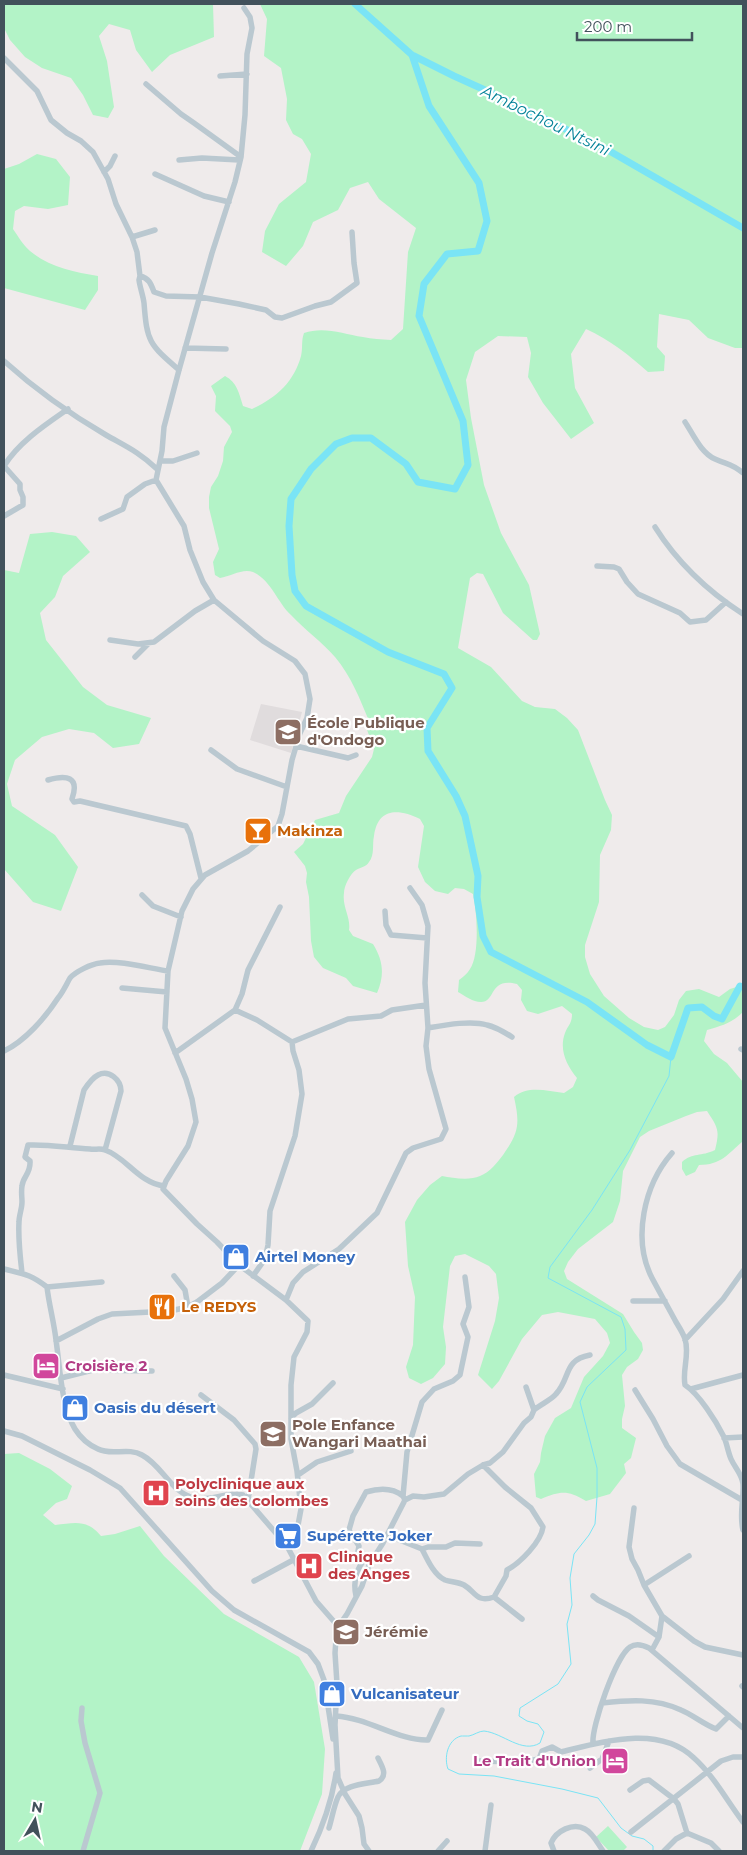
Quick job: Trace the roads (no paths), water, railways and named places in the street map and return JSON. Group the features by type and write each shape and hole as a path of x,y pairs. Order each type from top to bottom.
{"street":[{"path":"244,8 250,17 252,28 247,54 240,159 164,427 156,480 184,526 190,550 203,582 214,600 258,637 291,657 305,674 310,692 310,706 296,746 282,814 275,828 248,851 210,870 201,878 186,902 181,917 168,971 165,1028 189,1089 196,1122 188,1146 164,1186 164,1192 218,1242 238,1265 286,1300 306,1318 309,1324 294,1357 291,1385 291,1444 298,1475 301,1506 294,1540 287,1546"},
{"path":"4,58 37,91 51,120 88,146 104,172 137,252 144,316 151,344 179,370"},
{"path":"220,76 247,74"},
{"path":"146,84 181,114 194,122 240,159"},
{"path":"104,172 110,166 114,156"},
{"path":"179,160 202,158 240,159"},
{"path":"155,174 204,196 229,202"},
{"path":"132,236 156,230"},
{"path":"140,276 146,277 154,292 166,296 200,297 266,310 275,317 282,318 331,302 358,283 354,263 352,232"},
{"path":"185,348 226,349"},
{"path":"4,361 42,392 107,435 134,450 158,468"},
{"path":"4,516 23,505 23,497 17,479 4,466 24,443 68,409"},
{"path":"685,422 707,454 714,459 730,463 743,473"},
{"path":"160,462 173,461 197,453"},
{"path":"101,519 123,509 127,497 145,484 156,480"},
{"path":"655,527 680,560 726,602 743,614"},
{"path":"597,566 614,566 619,569 638,594 680,613 690,622 706,620 726,602"},
{"path":"110,640 148,644 154,642 195,611 214,600"},
{"path":"135,657 148,644"},
{"path":"296,746 348,758 356,755"},
{"path":"212,750 237,769 287,787"},
{"path":"48,780 62,776 70,778 74,784 72,799 74,802 80,801 186,826 190,834 201,878"},
{"path":"286,1300 293,1283 303,1272 339,1249 377,1214 406,1153 414,1148 441,1139 444,1136 446,1129 429,1069 426,1046 428,1028 426,1005 428,926 422,905 410,888"},
{"path":"142,895 153,906 181,917"},
{"path":"175,1053 235,1010 242,994 248,970 280,906"},
{"path":"385,911 386,925 391,935 427,938"},
{"path":"4,1051 23,1038 41,1020 57,1000 71,977 88,966 101,962 117,963 168,971"},
{"path":"122,988 167,992"},
{"path":"292,1042 348,1019 381,1016 392,1010 426,1005"},
{"path":"235,1010 257,1020 292,1042"},
{"path":"428,1028 460,1024 482,1024 490,1025 512,1037"},
{"path":"293,1051 296,1042 304,1037"},
{"path":"253,1276 265,1259 268,1245 270,1211 292,1145 302,1094 299,1070 292,1042"},
{"path":"70,1146 84,1090 89,1082 98,1074 104,1073 113,1076 121,1086 120,1098 105,1150"},
{"path":"22,1273 19,1238 21,1189 23,1181 29,1174 30,1161 25,1156 28,1146 70,1146 88,1150 105,1150 151,1183 164,1186"},
{"path":"672,1153 656,1175 645,1210 642,1251 646,1263 685,1340 686,1358 683,1376 685,1385 691,1389 717,1424 742,1482 740,1520 743,1530"},
{"path":"56,1340 112,1314 170,1312 188,1307 222,1283 238,1265"},
{"path":"4,1269 37,1279 46,1287 63,1389 73,1426 81,1437 97,1449 105,1451 129,1450 144,1456 177,1489 192,1498 202,1499 244,1495 287,1546 316,1601 338,1627"},
{"path":"685,1340 723,1299 743,1271"},
{"path":"174,1276 185,1290 188,1307"},
{"path":"369,1851 364,1844 358,1816 343,1791 338,1774 336,1654 338,1627 362,1586 368,1565 387,1535 404,1498 407,1452 422,1402 434,1389 453,1381 460,1375 468,1337 463,1324 468,1307 465,1276"},
{"path":"46,1287 102,1282"},
{"path":"633,1302 665,1302"},
{"path":"404,1498 444,1494 483,1465 490,1463 503,1452 524,1423 531,1417 534,1410 555,1395 573,1361 590,1355"},
{"path":"61,1378 93,1370 152,1371"},
{"path":"4,1375 63,1389"},
{"path":"691,1389 743,1375"},
{"path":"291,1418 312,1404 333,1383"},
{"path":"526,1387 534,1410"},
{"path":"635,1390 667,1446 680,1464 742,1496"},
{"path":"201,1396 234,1420 255,1444 256,1449 248,1500"},
{"path":"4,1431 22,1436 90,1470 120,1488 212,1591 234,1610 309,1652 318,1664 324,1680 336,1773 329,1808 311,1851"},
{"path":"724,1438 743,1437"},
{"path":"298,1475 317,1462 351,1451"},
{"path":"483,1465 531,1508 543,1527 539,1537 524,1557 507,1570 506,1576 494,1597"},
{"path":"356,1596 354,1587 356,1572 364,1560 358,1551 359,1546 349,1530 353,1516 366,1492 382,1489 396,1490 404,1498"},
{"path":"634,1508 629,1547 632,1559 644,1586 662,1616 694,1641 705,1647 743,1655"},
{"path":"387,1535 422,1549 446,1547 455,1543 480,1544"},
{"path":"422,1549 429,1563 441,1577 466,1586 480,1598 494,1597 522,1620"},
{"path":"644,1586 690,1556"},
{"path":"254,1582 295,1559"},
{"path":"593,1596 629,1616 659,1637"},
{"path":"652,1650 659,1637 662,1616"},
{"path":"594,1744 594,1734 602,1703 613,1675 628,1649 631,1646 640,1645 652,1650 743,1728"},
{"path":"602,1703 631,1700 662,1703 682,1710 716,1729 729,1716"},
{"path":"82,1708 81,1721 85,1743 100,1793 82,1851"},
{"path":"336,1716 362,1720 401,1735 428,1740 442,1710"},
{"path":"478,1762 522,1762 539,1759 542,1751 552,1747 561,1752 609,1741 635,1738 666,1742 693,1756 708,1773 743,1822"},
{"path":"590,1768 602,1759 609,1741"},
{"path":"631,1832 726,1759 743,1757"},
{"path":"329,1828 338,1796 343,1791 350,1787 379,1781 383,1778 385,1772 378,1758"},
{"path":"630,1790 646,1780 674,1799 687,1833"},
{"path":"485,1851 491,1805"},
{"path":"554,1851 552,1843 558,1834 564,1829 576,1826 588,1830 603,1851"},
{"path":"664,1851 676,1839 687,1833 711,1842 719,1851"},
{"path":"438,1851 447,1840"}],"waterway":[{"name":"Ambochou Ntsini","path":"355,4 412,55 606,149 743,228"},
{"path":"412,55 429,106 479,183 487,221 478,251 447,254 424,284 419,316 463,421 468,465 455,489 418,482 406,464 371,438 352,438 336,444 311,469 291,499 289,526 292,575 295,591 306,606 388,652 444,674 452,688 427,728 428,751 456,796 465,816 478,876 477,897 483,936 491,952 587,1002 647,1045 671,1057 688,1008 702,1007 714,1016 722,1019 740,986 743,987"},
{"path":"653,1851 653,1846 644,1839 632,1836 621,1828 598,1798 494,1776 459,1774 448,1769 446,1760 452,1741 461,1736 469,1736 482,1731 519,1745 533,1746 540,1743 544,1732 538,1724 527,1721 519,1716 520,1708 558,1684 571,1664 567,1624 572,1605 570,1578 574,1554 595,1524 597,1497 597,1468 580,1402 587,1387 626,1350 625,1329 621,1317 548,1278 550,1267 592,1210 630,1150 669,1076 671,1057"}],"place":[{"name":"École Publique d'Ondogo","path":"288,732"},
{"name":"Makinza","path":"258,831"},
{"name":"Airtel Money","path":"236,1257"},
{"name":"Le REDYS","path":"162,1307"},
{"name":"Croisière 2","path":"46,1366"},
{"name":"Oasis du désert","path":"75,1408"},
{"name":"Pole Enfance Wangari Maathai","path":"273,1434"},
{"name":"Polyclinique aux soins des colombes","path":"156,1493"},
{"name":"Supérette Joker","path":"288,1536"},
{"name":"Clinique des Anges","path":"309,1566"},
{"name":"Jérémie","path":"346,1632"},
{"name":"Vulcanisateur","path":"332,1694"},
{"name":"Le Trait d'Union","path":"615,1761"}]}
